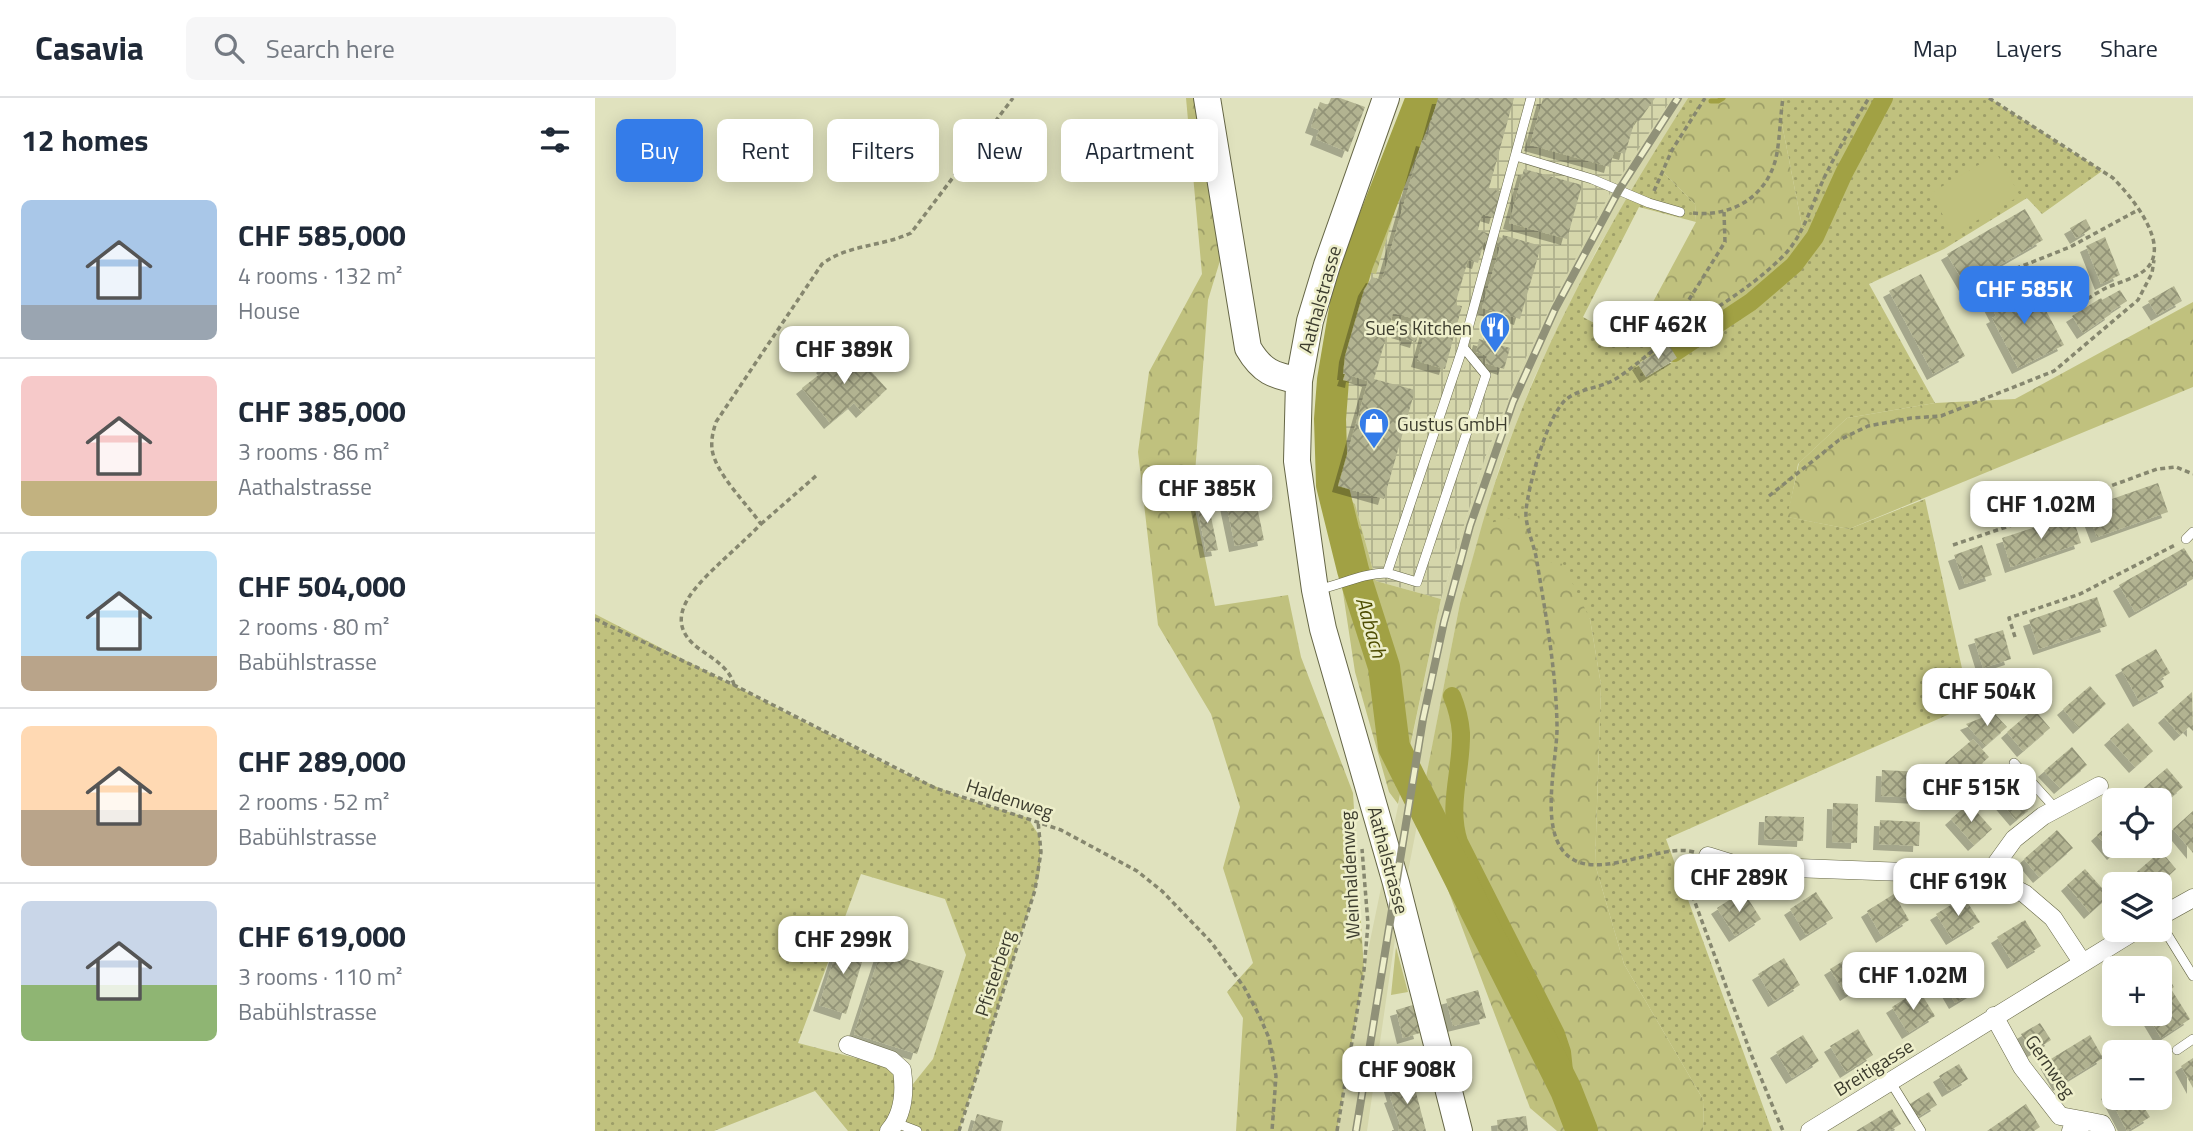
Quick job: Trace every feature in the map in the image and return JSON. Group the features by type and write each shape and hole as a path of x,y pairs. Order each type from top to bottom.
{"main road":[{"path":"1207,98 1248,348 1264,370 1299,381"},
{"name":"Aathalstrasse","path":"1386,98 1310,321 1299,381 1297,461 1315,590 1331,658 1397,883 1459,1131"}],"street":[{"path":"1988,875 2014,839 2056,809 2099,786"},
{"path":"1708,856 1740,866 1988,875 2025,894 2053,918 2082,962"},
{"path":"2172,911 2193,898"},
{"name":"Breitigasse","path":"1810,1131 2117,942"},
{"name":"Gernweg","path":"1994,1016 2022,1067 2060,1116 2102,1124 2106,1131"},
{"path":"848,1045 891,1060 902,1070 905,1091 892,1127"},
{"path":"2071,1131 2087,1121"}],"lane":[{"path":"1387,573 1462,347 1531,98"},
{"path":"1516,156 1592,179 1649,203 1680,212"},
{"path":"1315,590 1342,584 1370,573 1387,573 1417,582 1486,375 1462,347"},
{"path":"2014,763 2056,809"},
{"path":"2172,941 2193,976"},
{"path":"2178,1050 2193,1039"},
{"path":"1890,1082 1921,1131"},
{"path":"892,1127 917,1131"}],"path":[{"path":"761,524 716,464 712,435 723,408 822,264 851,248 894,241 911,233 1013,98"},
{"path":"1649,203 1672,150 1705,98"},
{"path":"1680,212 1724,212 1735,209 1755,195 1770,175 1778,146 1783,98"},
{"path":"1783,1131 1751,1054 1693,897 1695,878 1708,856 1685,849 1638,859 1595,864 1576,862 1564,853 1553,832 1551,790 1557,729 1555,677 1537,561 1526,514 1529,488 1543,442 1559,408 1567,398 1612,380 1763,275 1789,249 1869,98"},
{"path":"1769,496 1839,440 1868,426 1941,416 2053,372 2138,300 2152,273 2155,251 2151,233 2125,190 2113,178 1989,98"},
{"path":"1992,278 2070,247 2138,210"},
{"path":"1661,345 1725,242 1724,212"},
{"path":"2069,310 2104,290 2139,275 2154,260"},
{"path":"1953,545 2157,469 2176,467 2193,474"},
{"path":"734,685 732,675 686,638 681,612 697,585 817,475"},
{"path":"2015,637 2009,618 2080,594 2190,535"},
{"name":"Haldenweg","path":"595,619 734,685 935,788 1038,821 1083,840 1137,871 1162,891 1211,942 1244,986 1269,1038 1276,1076 1272,1131"},
{"name":"Pfisterberg","path":"959,1131 1035,890 1041,852 1038,821"},
{"name":"Weinhaldenweg","path":"1337,1131 1369,924 1361,837"}],"shaded area":[{"path":"1429,98 1672,98 1613,188 1519,372 1485,458 1441,599 1376,581 1355,504 1332,486 1338,369 1365,271 1376,273"},
{"path":"1672,98 1688,98 1597,249 1534,378 1500,465 1460,603 1395,939 1367,1131 1337,1131 1364,970 1441,599 1485,458 1519,372 1561,286 1613,188"}],"green space":[{"path":"1186,98 1207,98 1211,119 1188,119"},
{"path":"1412,98 1429,98 1376,274 1365,271 1338,369 1332,485 1355,504 1376,581 1441,599 1398,804 1389,792 1355,672 1340,573 1321,481 1320,384 1332,322 1349,257"},
{"path":"1688,98 1705,98 1672,150 1663,172 1695,204 1696,222 1639,207 1583,317 1631,343 1661,345 1638,364 1646,377 1677,359 1674,353 1773,284 1794,265 1814,237 1802,226 1781,119 1783,98 1989,98 2102,171 2042,214 2027,198 1944,249 1869,284 1935,403 1847,418 1798,464 1788,517 1849,529 1925,499 1970,705 1666,839 1772,1131 1703,1131 1704,1101 1624,964 1595,864 1601,685 1590,619 1537,561 1482,525 1521,411 1569,304 1625,200"},
{"path":"1705,98 1783,98 1781,119 1802,226 1815,237 1794,265 1773,284 1674,353 1669,345 1638,364 1660,345 1631,343 1696,222 1695,204 1663,172 1672,150"},
{"path":"1997,154 2020,196 1953,234 1931,193"},
{"path":"1218,160 1230,228 1208,300 1193,500 1215,606 1288,595 1301,657 1353,793 1364,970 1337,1131 1236,1131 1243,1018 1227,992 1253,963 1223,868 1240,807 1211,714 1158,625 1138,452 1149,372 1202,274 1194,182 1218,182"},
{"path":"2193,302 2193,387 1849,529 1787,517 1799,463 1847,418 1935,403 2015,399"},
{"path":"1526,514 1537,560 1563,564 1590,619 1601,685 1595,864 1624,964 1704,1101 1703,1131 1557,1131 1530,1108 1419,813 1460,603 1482,525"},
{"path":"595,614 908,775 966,799 1028,818 1040,837 1040,871 959,1131 917,1131 896,1123 889,1131 848,1131 815,1091 714,1131 595,1131","holes":["861,874 945,899 966,955 933,1059 909,1089 902,1070 798,1043"]},
{"path":"1396,947 1408,992 1391,995"}],"building":[{"path":"1331,98 1340,98 1365,107 1348,152 1316,139 1319,130 1311,127 1320,102 1328,105"},
{"path":"1438,98 1514,98 1489,188 1502,192 1495,218 1482,214 1478,230 1541,246 1520,319 1482,308 1500,247 1484,242 1478,263 1468,260 1455,305 1462,306 1445,369 1417,361 1428,322 1422,321 1416,342 1397,332 1401,320 1411,322 1412,318 1393,313 1374,379 1415,390 1384,499 1338,486 1368,381 1352,376 1351,382 1343,380 1345,356 1364,290 1372,277 1382,280 1422,140 1426,141"},
{"path":"1543,98 1655,98 1639,121 1635,120 1625,154 1614,151 1610,167 1530,145"},
{"path":"1524,169 1582,185 1567,239 1509,223"},
{"path":"2025,209 2043,240 1965,285 1947,254"},
{"path":"2086,219 2091,229 2076,238 2070,228"},
{"path":"2105,237 2120,275 2101,284 2086,246"},
{"path":"1921,274 1965,356 1933,374 1889,291"},
{"path":"2007,284 2018,305 2038,295 2064,345 2018,368 1992,318 1996,316 1985,295"},
{"path":"2174,286 2182,301 2157,315 2148,301"},
{"path":"2120,290 2127,301 2083,333 2072,316"},
{"name":"Sue‘s Kitchen","path":"1479,339 1510,348 1504,369 1485,363 1487,356 1476,352"},
{"path":"847,345 887,389 862,412 854,403 830,423 802,388 825,370 822,367"},
{"path":"1669,345 1677,358 1646,377 1638,364"},
{"path":"1233,465 1236,481 1223,484 1219,468"},
{"path":"2158,483 2168,512 2097,537 2086,508"},
{"path":"1254,492 1264,540 1235,546 1225,498"},
{"path":"1207,498 1218,550 1206,552 1196,500"},
{"path":"2072,515 2081,543 2011,567 2002,538"},
{"path":"1982,545 1992,575 1965,584 1954,555"},
{"path":"2184,548 2193,562 2193,579 2135,612 2119,585"},
{"path":"2097,597 2107,626 2039,649 2029,620"},
{"path":"2003,630 2011,659 1983,668 1974,639"},
{"path":"2156,649 2170,673 2160,679 2164,687 2139,701 2121,669"},
{"path":"2090,686 2106,704 2079,728 2063,709"},
{"path":"2192,692 2193,731 2189,727 2180,735 2164,717"},
{"path":"2034,709 2050,728 2023,751 2007,732"},
{"path":"1994,713 2007,727 1985,746 1966,724"},
{"path":"2128,723 2153,751 2135,767 2110,739"},
{"path":"1973,739 1989,757 1962,781 1945,763"},
{"path":"2072,747 2087,765 2060,788 2044,771"},
{"path":"2167,768 2183,787 2172,796 2172,788 2144,788"},
{"path":"1882,770 1923,772 1922,798 1881,796"},
{"path":"2011,778 2034,805 2016,820 1993,793"},
{"path":"1833,803 1858,804 1857,843 1832,842"},
{"path":"1969,803 1992,829 1974,845 1951,819"},
{"path":"2193,811 2193,853 2173,829"},
{"path":"1765,816 1804,817 1803,841 1764,839"},
{"path":"1880,820 1920,822 1919,846 1879,844"},
{"path":"2057,830 2073,848 2039,877 2024,859"},
{"path":"2153,858 2167,858 2176,869 2172,873 2137,872"},
{"path":"2085,869 2102,888 2102,902 2090,913 2067,885"},
{"path":"1743,891 1761,919 1735,936 1717,908"},
{"path":"1816,892 1833,918 1806,935 1790,909"},
{"path":"1894,894 1909,920 1882,937 1867,911"},
{"path":"1964,897 1980,922 1952,939 1936,914"},
{"path":"2025,920 2041,946 2013,963 1997,937"},
{"path":"841,938 867,946 846,1014 819,1005"},
{"path":"881,951 944,971 917,1054 854,1034"},
{"path":"1858,952 1873,978 1846,995 1830,969"},
{"path":"1784,958 1800,985 1774,1001 1758,974"},
{"path":"1967,960 1983,986 1955,1003 1940,977"},
{"path":"1478,990 1486,1018 1453,1026 1446,999"},
{"path":"1919,990 1935,1016 1908,1033 1892,1007"},
{"path":"2172,991 2190,1019 2161,1038 2154,1026 2172,1026"},
{"path":"1413,1005 1420,1033 1403,1038 1396,1010"},
{"path":"2040,1023 2051,1040 2032,1052 2021,1034"},
{"path":"1858,1029 1873,1055 1846,1072 1830,1046"},
{"path":"1803,1035 1819,1061 1792,1078 1776,1052"},
{"path":"2090,1035 2102,1056 2059,1085 2046,1062"},
{"path":"2193,1058 2193,1088 2181,1066"},
{"path":"1959,1064 1968,1079 1948,1091 1939,1076"},
{"path":"1412,1077 1426,1131 1399,1131 1400,1124 1390,1097 1393,1096 1389,1083"},
{"path":"1929,1092 1937,1105 1916,1118 1908,1105"},
{"path":"2026,1104 2040,1127 2034,1131 1987,1131"},
{"path":"1892,1109 1901,1124 1889,1131 1856,1131"},
{"path":"2116,1110 2146,1110 2150,1117 2127,1131"},
{"path":"977,1114 1003,1121 1001,1131 972,1131"},
{"path":"1526,1116 1528,1131 1498,1131 1497,1120"}],"waterway":[{"name":"Aabach","path":"1422,98 1357,264 1346,303 1333,380 1330,419 1332,485 1353,570 1384,667 1394,747 1566,1090 1582,1131"},
{"path":"1711,101 1723,98"},
{"path":"1674,353 1751,302 1794,265 1815,237 1844,173 1884,98"},
{"path":"1452,696 1461,733 1454,815 1459,842 1556,1034 1562,1052 1566,1090"}],"railway":[{"path":"1356,1131 1423,719 1444,622 1470,526 1513,402 1555,309 1619,190 1678,98"}],"place":[{"name":"Sue‘s Kitchen","path":"1495,354"},
{"name":"Gustus GmbH","path":"1374,450"}]}
